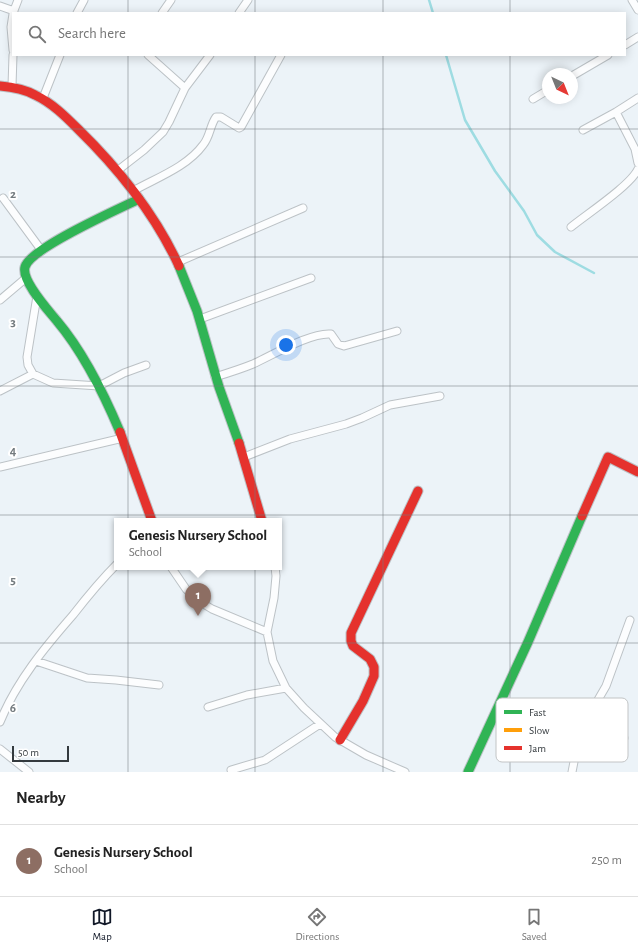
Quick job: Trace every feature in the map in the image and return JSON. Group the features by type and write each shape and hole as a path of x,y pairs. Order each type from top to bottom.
{"street":[{"path":"13,12 18,0"},
{"path":"78,12 84,0"},
{"path":"163,12 170,0"},
{"path":"240,12 248,0"},
{"path":"632,0 638,10"},
{"path":"0,6 12,12"},
{"path":"12,20 12,38"},
{"path":"626,44 638,37"},
{"path":"12,86 13,56"},
{"path":"42,98 60,56"},
{"path":"149,56 185,88"},
{"path":"117,171 144,150 163,132 185,88 209,56"},
{"path":"133,191 176,168 197,153 204,144 216,117 220,117 239,128 241,127 279,56"},
{"path":"578,72 606,56"},
{"path":"0,86 12,86 29,91 42,98 58,110 97,148 139,199 178,262 194,300 215,377 244,457 261,518"},
{"path":"533,99 542,94"},
{"path":"583,130 638,98"},
{"path":"616,112 635,149 638,163"},
{"path":"571,226 624,186 635,176 638,169"},
{"path":"3,198 42,251"},
{"path":"139,199 86,226 42,251 27,263 24,270 26,278 37,296 67,334 99,386 123,438 151,518"},
{"path":"178,262 303,208"},
{"path":"0,300 26,278"},
{"path":"200,319 311,278"},
{"path":"37,296 27,357 28,365 33,374 53,383 99,386 124,373 146,366"},
{"path":"215,377 241,369 307,339 327,334 331,334 338,344 344,346 397,332"},
{"path":"0,391 33,374"},
{"path":"244,457 290,439 346,424 390,404 440,396"},
{"path":"0,467 123,438"},
{"path":"502,698 608,457 638,472"},
{"path":"340,740 363,701 374,676 374,667 370,659 353,646 351,633 418,490"},
{"path":"0,722 12,698 36,661 100,581 114,567"},
{"path":"173,570 186,589 197,600 212,609 268,632"},
{"path":"275,570 274,598 268,632 273,662 286,688 320,724 340,740 366,755 405,772"},
{"path":"599,698 606,686 630,620"},
{"path":"36,661 86,678 159,685"},
{"path":"208,707 247,695 286,688"},
{"path":"468,772 496,711"},
{"path":"231,770 265,760 320,724"},
{"path":"0,749 29,772"},
{"path":"572,772 574,762"}],"waterway":[{"path":"429,0 433,12"},
{"path":"446,56 465,120 495,171 524,211 537,235 555,252 594,273"}],"traffic: fast":[{"path":"120,432 85,360 67,333 31,288 27,280 25,267 31,259 58,240 139,199"},
{"path":"179,266 197,311 219,387 239,443"},
{"path":"502,698 582,516"},
{"path":"468,772 496,711"}],"traffic: jam":[{"path":"0,86 22,90 41,98 58,110 93,144 122,176 147,210 159,228 179,266"},
{"path":"120,432 151,518"},
{"path":"239,443 261,518"},
{"path":"582,516 608,457 638,472"},
{"path":"340,740 363,701 374,676 374,667 370,659 353,646 351,641 351,633 418,491"}],"place":[{"name":"Genesis Nursery School","path":"198,616"}]}
